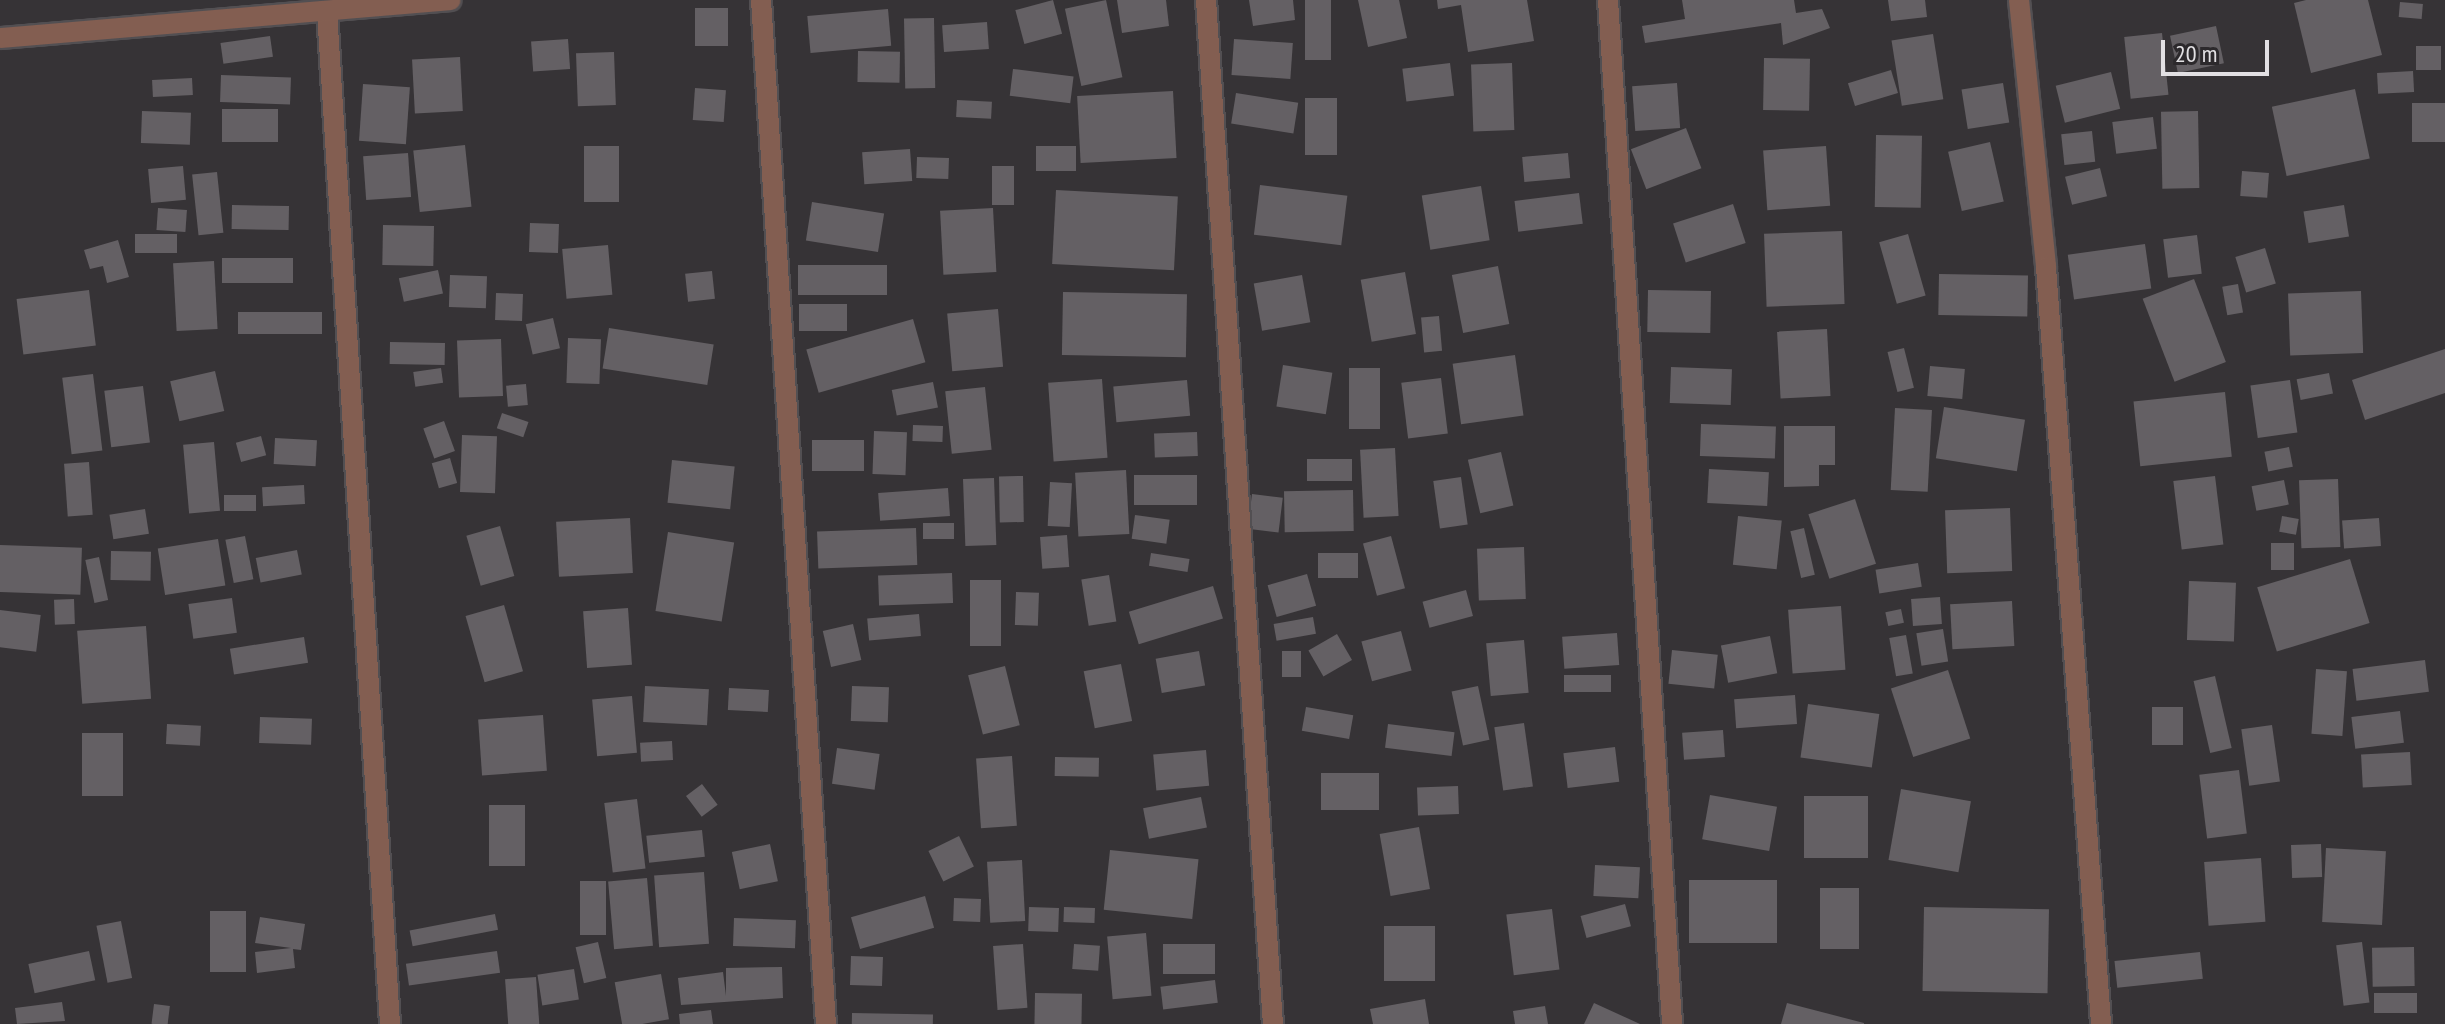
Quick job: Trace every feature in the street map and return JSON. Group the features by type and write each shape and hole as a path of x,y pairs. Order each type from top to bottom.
{"street":[{"path":"0,38 450,0"},
{"path":"761,0 826,1024"},
{"path":"1206,0 1273,1024"},
{"path":"1608,0 1672,1024"},
{"path":"2019,0 2046,267 2101,1024"},
{"path":"327,11 390,1024"}],"building":[{"path":"1053,0 1062,34 1024,44 1015,10"},
{"path":"1106,0 1122,77 1081,86 1065,9"},
{"path":"1117,0 1166,0 1169,26 1122,33"},
{"path":"1249,0 1293,0 1295,20 1253,26"},
{"path":"1305,0 1331,0 1331,60 1305,60"},
{"path":"1358,0 1399,0 1407,38 1368,47"},
{"path":"1437,0 1527,0 1534,41 1468,52 1461,5 1438,9"},
{"path":"1682,0 1794,0 1796,13 1822,9 1830,28 1783,45 1781,23 1645,43 1642,26 1685,19"},
{"path":"1888,0 1925,0 1927,17 1891,21"},
{"path":"2306,0 2368,0 2382,55 2311,73 2294,3"},
{"path":"2400,2 2423,4 2422,19 2399,17"},
{"path":"695,8 728,8 728,46 695,46"},
{"path":"888,9 891,46 811,53 807,16"},
{"path":"934,18 935,88 905,89 904,19"},
{"path":"987,22 989,49 944,52 942,25"},
{"path":"2216,26 2224,63 2178,73 2170,36"},
{"path":"2162,33 2168,95 2131,99 2124,37"},
{"path":"1933,34 1943,99 1902,106 1892,41"},
{"path":"270,36 273,57 223,64 220,43"},
{"path":"568,39 570,69 533,72 531,42"},
{"path":"1234,39 1293,43 1290,79 1231,75"},
{"path":"2416,46 2441,46 2441,70 2416,70"},
{"path":"858,51 900,52 899,83 857,82"},
{"path":"614,52 616,105 578,106 576,53"},
{"path":"460,57 463,111 415,113 412,60"},
{"path":"1764,58 1810,59 1809,111 1763,110"},
{"path":"1450,63 1454,96 1406,102 1402,69"},
{"path":"1512,63 1514,130 1473,131 1471,64"},
{"path":"1013,69 1074,76 1070,103 1010,96"},
{"path":"1891,70 1898,93 1855,106 1848,83"},
{"path":"2413,71 2414,92 2378,94 2377,73"},
{"path":"2111,72 2120,109 2065,123 2056,86"},
{"path":"221,75 291,77 290,104 220,102"},
{"path":"192,78 193,95 153,97 152,80"},
{"path":"1677,83 1680,128 1635,131 1632,86"},
{"path":"2003,83 2009,123 1968,129 1962,90"},
{"path":"363,84 410,87 406,144 359,141"},
{"path":"695,88 726,90 724,122 693,120"},
{"path":"2355,89 2370,158 2287,176 2272,107"},
{"path":"1173,91 1177,158 1081,163 1077,96"},
{"path":"1236,93 1298,103 1293,133 1231,124"},
{"path":"1305,98 1337,98 1337,155 1305,155"},
{"path":"957,100 992,102 991,119 956,117"},
{"path":"2412,103 2445,103 2445,142 2412,142"},
{"path":"222,109 278,109 278,142 222,142"},
{"path":"142,111 191,113 190,145 141,143"},
{"path":"2198,111 2199,188 2162,189 2161,112"},
{"path":"2153,117 2157,149 2116,154 2112,122"},
{"path":"1686,128 1701,168 1646,189 1631,149"},
{"path":"2092,131 2095,162 2064,165 2061,134"},
{"path":"1876,135 1922,136 1921,208 1875,207"},
{"path":"1990,142 2004,201 1962,211 1948,152"},
{"path":"465,145 471,207 420,212 413,150"},
{"path":"584,146 619,146 619,202 584,202"},
{"path":"1036,146 1076,146 1076,171 1036,171"},
{"path":"1826,146 1830,206 1767,210 1763,150"},
{"path":"910,149 912,181 864,184 862,152"},
{"path":"408,153 411,197 366,200 363,156"},
{"path":"1568,153 1570,178 1524,182 1522,157"},
{"path":"917,157 949,158 948,179 916,178"},
{"path":"183,166 186,200 151,203 148,169"},
{"path":"992,166 1014,166 1014,205 992,205"},
{"path":"2100,168 2107,196 2072,205 2065,177"},
{"path":"2242,171 2269,173 2267,198 2240,196"},
{"path":"217,172 223,233 199,235 192,175"},
{"path":"1260,185 1347,196 1341,245 1254,235"},
{"path":"1481,186 1490,240 1430,250 1422,195"},
{"path":"1056,190 1178,196 1174,270 1052,264"},
{"path":"1579,193 1583,224 1518,232 1514,201"},
{"path":"812,202 884,213 878,252 806,241"},
{"path":"1733,204 1746,243 1686,262 1673,223"},
{"path":"232,205 289,206 289,230 232,229"},
{"path":"2344,205 2349,237 2309,243 2304,211"},
{"path":"158,208 187,210 185,232 156,230"},
{"path":"993,208 996,272 943,275 940,211"},
{"path":"530,223 559,224 558,253 529,252"},
{"path":"383,225 434,226 433,266 382,265"},
{"path":"1842,231 1845,304 1767,307 1764,234"},
{"path":"135,234 177,234 177,253 135,253"},
{"path":"1908,234 1926,296 1897,304 1879,242"},
{"path":"2197,235 2202,274 2168,278 2163,239"},
{"path":"118,240 129,277 107,283 103,266 90,269 84,250"},
{"path":"2145,244 2151,289 2074,299 2068,255"},
{"path":"608,245 612,295 567,299 562,249"},
{"path":"2265,248 2276,283 2246,292 2235,257"},
{"path":"222,258 293,258 293,283 222,283"},
{"path":"214,261 218,329 177,331 173,263"},
{"path":"798,265 887,265 887,295 798,295"},
{"path":"1498,266 1509,324 1463,333 1452,275"},
{"path":"438,270 443,293 404,302 399,278"},
{"path":"712,271 715,299 688,302 685,274"},
{"path":"1405,272 1416,334 1372,342 1361,280"},
{"path":"1939,274 2028,276 2027,317 1938,315"},
{"path":"450,275 487,276 486,308 449,307"},
{"path":"1302,275 1310,322 1262,331 1254,284"},
{"path":"2194,279 2226,362 2175,382 2143,299"},
{"path":"2238,284 2243,313 2227,315 2222,287"},
{"path":"89,290 96,346 23,354 17,299"},
{"path":"1648,290 1711,291 1710,333 1647,332"},
{"path":"2361,291 2363,353 2290,356 2288,294"},
{"path":"1063,292 1187,294 1186,357 1062,355"},
{"path":"496,293 523,294 522,321 495,320"},
{"path":"799,304 847,304 847,331 799,331"},
{"path":"998,309 1003,367 952,371 947,313"},
{"path":"238,312 322,312 322,334 238,334"},
{"path":"1439,316 1442,351 1424,352 1421,318"},
{"path":"553,318 560,348 533,355 526,324"},
{"path":"913,319 925,362 819,393 806,350"},
{"path":"609,328 714,345 707,385 603,368"},
{"path":"1827,329 1831,396 1781,399 1777,332"},
{"path":"568,338 601,339 599,384 566,383"},
{"path":"501,339 503,396 459,398 457,341"},
{"path":"390,342 445,343 445,365 390,364"},
{"path":"1904,348 1914,388 1897,392 1888,352"},
{"path":"2445,349 2445,393 2365,420 2352,380"},
{"path":"1515,355 1523,415 1461,424 1453,364"},
{"path":"1283,365 1332,373 1326,414 1276,406"},
{"path":"1930,366 1965,369 1962,399 1927,396"},
{"path":"1671,367 1732,369 1731,405 1670,403"},
{"path":"441,368 443,383 415,387 413,372"},
{"path":"1349,368 1380,368 1380,429 1349,429"},
{"path":"215,371 224,411 179,421 170,381"},
{"path":"2329,373 2333,394 2301,400 2297,379"},
{"path":"93,374 102,450 72,454 62,378"},
{"path":"1441,378 1448,434 1408,438 1401,383"},
{"path":"1102,379 1108,458 1054,462 1048,383"},
{"path":"1187,380 1190,416 1116,422 1113,386"},
{"path":"2290,380 2297,432 2258,438 2250,386"},
{"path":"933,382 938,408 897,416 892,390"},
{"path":"526,384 528,405 508,407 506,386"},
{"path":"143,386 150,443 111,447 104,391"},
{"path":"985,387 992,450 952,454 945,391"},
{"path":"2225,392 2232,457 2140,466 2134,402"},
{"path":"1944,407 2025,420 2017,471 1936,458"},
{"path":"1895,408 1932,410 1928,492 1891,490"},
{"path":"502,413 528,422 523,437 497,428"},
{"path":"444,421 455,451 434,459 423,429"},
{"path":"1701,424 1776,427 1775,459 1700,456"},
{"path":"913,425 943,426 942,442 912,441"},
{"path":"1784,426 1835,426 1835,465 1819,465 1819,486 1784,487"},
{"path":"874,431 907,432 905,475 872,474"},
{"path":"1197,432 1198,456 1155,457 1154,434"},
{"path":"462,435 497,436 495,493 460,492"},
{"path":"261,436 266,455 241,462 236,443"},
{"path":"275,438 317,440 316,466 274,464"},
{"path":"812,440 864,440 864,471 812,471"},
{"path":"214,442 220,511 189,513 183,445"},
{"path":"2289,447 2293,467 2268,471 2264,452"},
{"path":"1395,448 1399,516 1364,518 1360,450"},
{"path":"1501,452 1513,506 1480,513 1468,460"},
{"path":"450,458 457,483 439,488 432,463"},
{"path":"1307,459 1352,459 1352,481 1307,481"},
{"path":"672,460 735,467 730,509 668,503"},
{"path":"89,462 93,515 68,517 64,464"},
{"path":"1709,469 1769,472 1767,506 1707,503"},
{"path":"1126,470 1129,534 1078,537 1075,473"},
{"path":"1134,475 1197,475 1197,505 1134,505"},
{"path":"999,476 1023,476 1024,522 1000,522"},
{"path":"2215,476 2223,544 2182,550 2173,481"},
{"path":"1461,477 1468,525 1440,528 1433,481"},
{"path":"994,478 996,545 965,546 963,479"},
{"path":"2338,479 2340,547 2301,548 2299,480"},
{"path":"2284,480 2289,505 2256,511 2252,486"},
{"path":"1050,482 1072,483 1070,527 1048,526"},
{"path":"304,485 305,504 263,506 262,487"},
{"path":"948,488 950,516 880,521 878,493"},
{"path":"1353,490 1354,531 1285,532 1284,491"},
{"path":"1252,494 1283,498 1279,533 1248,529"},
{"path":"224,495 256,495 256,511 224,511"},
{"path":"1855,499 1876,564 1829,579 1808,514"},
{"path":"2010,508 2012,571 1947,573 1945,510"},
{"path":"145,509 149,534 113,539 109,515"},
{"path":"1135,515 1170,520 1166,544 1132,539"},
{"path":"1738,516 1782,521 1777,569 1733,565"},
{"path":"2282,516 2299,519 2296,535 2279,532"},
{"path":"630,518 633,573 559,577 556,522"},
{"path":"2379,518 2381,546 2344,549 2342,521"},
{"path":"923,523 954,523 954,539 923,539"},
{"path":"500,526 514,576 481,586 466,536"},
{"path":"916,528 917,565 818,568 817,531"},
{"path":"1804,528 1815,575 1801,578 1790,531"},
{"path":"668,532 734,542 722,621 655,611"},
{"path":"1067,535 1069,567 1042,569 1040,537"},
{"path":"245,536 253,579 234,583 225,540"},
{"path":"1391,536 1405,588 1377,596 1363,544"},
{"path":"218,539 225,585 165,595 158,549"},
{"path":"2271,543 2294,543 2294,570 2271,570"},
{"path":"0,545 82,548 80,595 0,592"},
{"path":"1524,547 1526,599 1479,601 1477,549"},
{"path":"297,550 302,575 261,583 256,558"},
{"path":"111,551 151,552 150,581 110,580"},
{"path":"1151,553 1190,559 1187,572 1149,566"},
{"path":"1318,553 1358,553 1358,578 1318,578"},
{"path":"99,557 108,600 94,603 85,560"},
{"path":"2350,559 2370,623 2277,651 2257,587"},
{"path":"1918,563 1922,587 1879,593 1876,570"},
{"path":"952,573 953,603 879,606 878,576"},
{"path":"1307,574 1316,606 1277,617 1268,585"},
{"path":"1109,575 1116,621 1089,626 1081,579"},
{"path":"970,580 1001,580 1001,646 970,646"},
{"path":"2189,581 2236,583 2234,642 2187,640"},
{"path":"1213,586 1223,619 1139,644 1129,612"},
{"path":"1466,590 1473,616 1430,628 1423,602"},
{"path":"1016,592 1039,593 1038,626 1015,625"},
{"path":"1940,597 1942,624 1913,626 1911,599"},
{"path":"232,598 237,633 193,639 188,604"},
{"path":"74,599 75,624 55,625 54,600"},
{"path":"2012,601 2014,646 1952,649 1950,604"},
{"path":"504,605 523,671 485,682 466,616"},
{"path":"1841,606 1845,670 1793,674 1788,610"},
{"path":"628,608 632,665 587,668 583,611"},
{"path":"1901,609 1904,623 1888,626 1885,612"},
{"path":"0,610 41,615 36,652 0,647"},
{"path":"919,614 921,636 869,640 867,619"},
{"path":"1313,617 1316,634 1277,641 1274,624"},
{"path":"853,624 861,660 831,667 823,631"},
{"path":"146,626 151,699 82,704 77,631"},
{"path":"1943,629 1948,662 1921,666 1916,633"},
{"path":"1401,631 1412,671 1372,681 1361,642"},
{"path":"1617,633 1619,665 1564,669 1562,637"},
{"path":"1337,634 1352,660 1323,676 1308,650"},
{"path":"1906,635 1913,673 1896,676 1889,638"},
{"path":"1770,636 1777,673 1728,683 1721,646"},
{"path":"304,637 308,663 234,674 230,649"},
{"path":"1524,640 1529,693 1491,696 1486,643"},
{"path":"1672,650 1718,655 1714,689 1668,684"},
{"path":"1199,651 1205,685 1162,693 1156,659"},
{"path":"1282,651 1301,651 1301,677 1282,677"},
{"path":"2425,660 2429,692 2356,701 2353,669"},
{"path":"1121,664 1132,721 1095,728 1084,671"},
{"path":"1005,666 1020,725 983,734 968,675"},
{"path":"2316,669 2347,671 2342,736 2311,734"},
{"path":"1948,670 1970,738 1913,757 1891,689"},
{"path":"1564,675 1611,675 1611,692 1564,692"},
{"path":"2215,676 2232,748 2210,753 2194,681"},
{"path":"645,686 709,689 707,725 643,722"},
{"path":"852,686 889,687 888,722 851,721"},
{"path":"1478,686 1489,740 1463,745 1452,692"},
{"path":"729,688 769,690 768,712 728,710"},
{"path":"1795,695 1797,724 1736,728 1734,699"},
{"path":"632,696 637,753 597,756 592,699"},
{"path":"1808,704 1879,714 1872,767 1800,757"},
{"path":"1306,707 1353,715 1349,739 1302,731"},
{"path":"2152,707 2183,707 2183,745 2152,745"},
{"path":"2400,711 2404,743 2355,749 2351,717"},
{"path":"543,715 547,771 482,775 478,720"},
{"path":"260,717 312,719 311,745 259,743"},
{"path":"1524,723 1533,786 1503,791 1494,727"},
{"path":"167,724 201,726 200,746 166,744"},
{"path":"1388,724 1455,732 1452,756 1385,748"},
{"path":"2272,725 2280,781 2249,786 2241,729"},
{"path":"1723,730 1725,757 1684,760 1682,733"},
{"path":"82,733 123,733 123,796 82,796"},
{"path":"672,741 673,760 641,762 640,743"},
{"path":"1615,747 1619,782 1568,788 1563,753"},
{"path":"837,748 880,754 875,790 832,784"},
{"path":"1206,750 1209,786 1156,790 1153,755"},
{"path":"2410,752 2412,785 2363,788 2361,755"},
{"path":"1012,756 1017,826 981,828 976,759"},
{"path":"1055,757 1099,758 1099,777 1055,776"},
{"path":"2239,770 2247,834 2207,838 2199,775"},
{"path":"1321,773 1379,773 1379,810 1321,810"},
{"path":"702,784 718,805 702,817 686,796"},
{"path":"1458,786 1459,814 1418,815 1417,787"},
{"path":"1901,789 1971,801 1958,872 1888,860"},
{"path":"1710,795 1777,807 1769,851 1702,839"},
{"path":"1804,796 1868,796 1868,858 1804,858"},
{"path":"1201,797 1207,827 1149,839 1143,808"},
{"path":"637,799 646,868 613,872 604,803"},
{"path":"489,805 525,805 525,866 489,866"},
{"path":"1419,827 1430,889 1391,896 1380,834"},
{"path":"702,830 705,857 649,863 646,836"},
{"path":"959,836 974,867 943,881 928,851"},
{"path":"770,844 778,881 740,889 732,852"},
{"path":"2321,844 2322,877 2292,878 2291,845"},
{"path":"2326,848 2386,851 2382,925 2322,922"},
{"path":"1110,850 1199,859 1192,919 1104,910"},
{"path":"2261,858 2265,922 2209,926 2204,862"},
{"path":"1022,860 1025,921 990,923 987,862"},
{"path":"1595,865 1640,867 1638,898 1593,896"},
{"path":"704,872 709,944 659,947 654,875"},
{"path":"647,878 653,946 614,949 608,881"},
{"path":"1689,880 1777,880 1777,943 1689,943"},
{"path":"580,881 606,881 606,935 580,935"},
{"path":"1820,888 1859,888 1859,949 1820,949"},
{"path":"925,896 934,928 860,949 851,917"},
{"path":"954,898 981,899 980,922 953,921"},
{"path":"1625,904 1631,926 1587,938 1581,916"},
{"path":"1029,907 1059,908 1058,932 1028,931"},
{"path":"1064,907 1095,908 1094,923 1063,922"},
{"path":"1924,907 2049,909 2048,993 1923,991"},
{"path":"1552,909 1559,970 1514,975 1506,915"},
{"path":"210,911 246,911 246,972 210,972"},
{"path":"495,914 498,930 413,946 410,931"},
{"path":"260,917 305,924 301,950 293,949 295,968 257,973 255,952 291,948 255,943"},
{"path":"734,918 796,920 795,948 733,946"},
{"path":"121,921 132,978 108,983 96,926"},
{"path":"1384,926 1435,926 1435,981 1384,981"},
{"path":"1146,933 1151,996 1113,999 1107,936"},
{"path":"598,942 606,978 584,983 576,947"},
{"path":"2362,942 2369,1003 2344,1006 2336,945"},
{"path":"1023,944 1027,1008 998,1010 993,946"},
{"path":"1074,944 1100,946 1098,971 1072,969"},
{"path":"1163,944 1215,944 1215,974 1163,974"},
{"path":"2414,947 2415,986 2373,987 2372,948"},
{"path":"89,951 95,980 35,993 28,964"},
{"path":"497,951 500,973 409,986 406,964"},
{"path":"2200,952 2203,979 2117,988 2114,961"},
{"path":"851,956 883,957 882,986 850,985"},
{"path":"782,967 783,998 681,1005 678,978 723,972 726,996 726,968"},
{"path":"574,969 579,1000 542,1005 537,975"},
{"path":"661,974 669,1019 622,1024 615,982"},
{"path":"536,977 539,1024 508,1024 505,979"},
{"path":"1215,980 1218,1003 1163,1010 1160,987"},
{"path":"1035,993 1082,994 1081,1024 1034,1024"},
{"path":"2374,993 2417,993 2417,1013 2374,1013"},
{"path":"1425,999 1429,1024 1373,1024 1370,1009"},
{"path":"62,1002 65,1021 17,1024 15,1008"},
{"path":"1594,1003 1640,1024 1584,1024"},
{"path":"1787,1003 1864,1023 1864,1024 1781,1024"},
{"path":"154,1004 170,1006 168,1024 152,1024"},
{"path":"1545,1006 1548,1024 1515,1024 1513,1011"},
{"path":"711,1010 713,1024 680,1024 679,1014"},
{"path":"852,1013 933,1014 933,1024 852,1024"}]}
